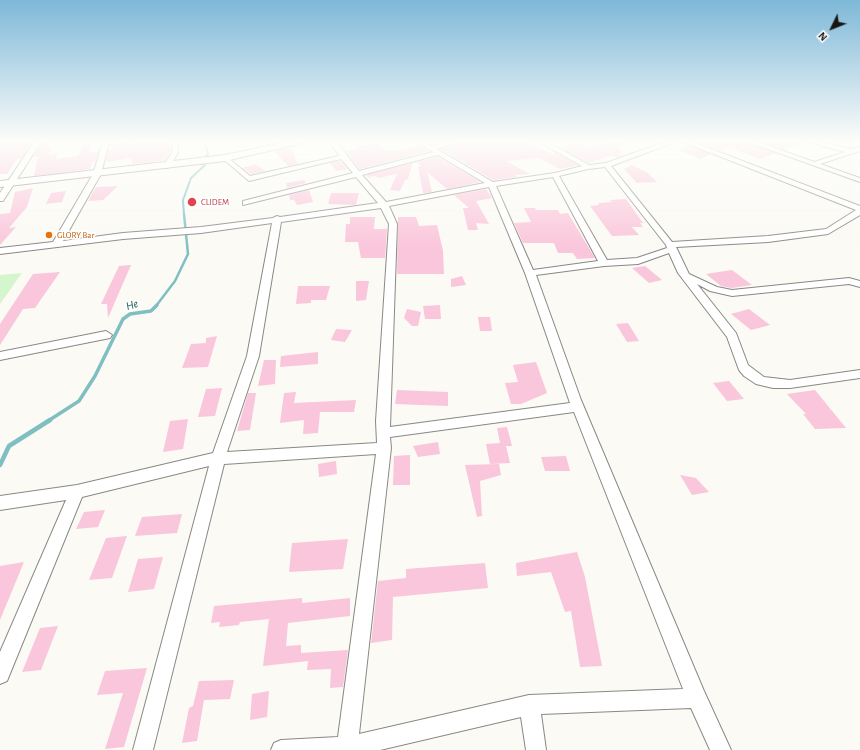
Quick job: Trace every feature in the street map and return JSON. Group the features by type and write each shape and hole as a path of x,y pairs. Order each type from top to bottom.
{"main road":[{"path":"5,184 69,177"}],"street":[{"path":"56,245 95,177"},
{"path":"246,177 249,179 258,177"},
{"path":"246,203 347,177"},
{"path":"348,748 384,448 383,433 393,224 384,204 362,177"},
{"path":"480,177 492,184 530,273 578,407 697,698 721,750"},
{"path":"0,251 123,236 201,230 384,204 492,184 541,177"},
{"path":"556,177 604,263"},
{"path":"617,177 672,247 683,273 732,336 743,367 748,373 760,381 773,384 790,384 837,376 860,374"},
{"path":"776,177 860,210"},
{"path":"0,199 5,184"},
{"path":"530,273 604,263 638,261 672,247 768,239 828,231 860,210"},
{"path":"143,750 218,458 253,356 277,218"},
{"path":"683,273 705,286 726,292 848,281 860,284"},
{"path":"0,356 106,335"},
{"path":"383,433 578,407"},
{"path":"0,503 77,492 218,458 384,448"},
{"path":"0,674 77,492"},
{"path":"282,750 348,748 529,705 697,698"},
{"path":"529,705 536,750"}],"green space":[{"path":"22,273 0,304 0,275"}],"building":[{"path":"396,177 409,177 405,180 400,191 390,190"},
{"path":"420,177 428,177 432,192 423,193"},
{"path":"433,177 472,177 481,182 447,189"},
{"path":"488,177 517,177 493,180"},
{"path":"631,177 652,177 657,182 637,183"},
{"path":"304,180 306,183 287,188 286,183"},
{"path":"118,186 103,200 88,201 96,187"},
{"path":"33,188 27,207 9,228 16,227 0,245 0,214 10,213 15,192"},
{"path":"486,189 492,198 476,201 489,224 476,223 478,230 468,230 463,208 469,208 454,195"},
{"path":"309,190 313,202 297,205 294,200 290,200 289,195"},
{"path":"66,191 62,202 46,204 51,193"},
{"path":"331,193 359,193 356,205 328,204"},
{"path":"626,199 643,223 640,223 643,227 632,227 639,235 612,236 590,206 599,205 598,203 612,202 610,200"},
{"path":"524,208 535,208 536,210 558,210 560,214 568,213 595,258 577,259 573,253 558,253 554,243 523,243 514,223 531,222"},
{"path":"350,217 375,217 374,229 387,229 385,258 361,258 358,242 345,242 346,224 350,224"},
{"path":"398,217 416,217 419,226 437,225 443,251 444,274 397,274"},
{"path":"131,265 108,318 107,304 101,304 119,266"},
{"path":"645,266 662,280 649,283 632,268"},
{"path":"732,270 752,285 732,288 721,286 706,274"},
{"path":"60,272 35,308 23,309 0,345 0,324 33,274"},
{"path":"462,276 466,285 451,287 451,279"},
{"path":"356,281 369,281 366,300 356,301"},
{"path":"298,286 330,286 326,300 311,300 311,303 296,304"},
{"path":"440,305 441,319 425,319 423,306"},
{"path":"407,309 421,312 418,326 412,326 404,318"},
{"path":"749,309 770,325 751,330 731,314"},
{"path":"478,317 490,317 492,331 480,331"},
{"path":"628,323 639,341 627,342 616,324"},
{"path":"336,329 352,330 345,342 331,340"},
{"path":"217,336 208,367 182,368 191,344 206,343 206,338"},
{"path":"318,352 318,364 280,367 281,356"},
{"path":"264,360 276,360 275,384 258,386"},
{"path":"536,362 547,393 521,404 511,404 505,383 518,382 513,365"},
{"path":"729,381 744,399 727,401 713,383"},
{"path":"222,388 215,416 198,417 206,389"},
{"path":"397,390 448,392 448,406 395,404"},
{"path":"815,390 846,428 815,429 803,414 806,414 787,394"},
{"path":"296,392 294,403 356,400 354,412 320,412 318,433 303,434 304,420 280,423 284,393"},
{"path":"248,393 256,393 250,430 237,431"},
{"path":"188,419 183,449 163,452 170,421"},
{"path":"507,427 512,446 506,446 510,463 490,464 486,444 500,443 497,428"},
{"path":"438,442 440,454 418,457 413,446"},
{"path":"410,455 410,485 393,485 394,456"},
{"path":"566,456 570,471 545,471 541,457"},
{"path":"336,461 337,474 319,477 318,464"},
{"path":"499,464 501,475 480,481 482,516 477,517 465,465"},
{"path":"680,475 696,478 709,492 692,495"},
{"path":"105,510 98,527 76,529 84,512"},
{"path":"182,514 177,533 135,536 142,517"},
{"path":"127,536 112,578 89,580 106,538"},
{"path":"348,539 343,569 289,572 292,543"},
{"path":"577,552 585,577 602,666 580,667 571,611 565,612 551,572 517,576 516,563"},
{"path":"163,557 154,589 128,592 138,559"},
{"path":"24,562 0,620 0,566"},
{"path":"485,563 488,588 393,597 392,640 371,643 378,581 406,578 406,569"},
{"path":"302,598 302,603 350,598 350,616 288,623 286,646 301,645 301,653 348,650 343,687 330,688 331,669 307,670 308,661 263,666 269,619 240,622 239,625 219,627 220,622 211,623 214,606"},
{"path":"58,626 41,670 22,672 40,628"},
{"path":"147,668 124,747 105,749 123,693 97,695 105,671"},
{"path":"234,680 230,699 204,700 197,741 182,743 189,708 193,706 199,681"},
{"path":"269,691 267,717 250,720 252,694"}],"waterway":[{"name":"He","path":"184,215 183,200 192,177"},
{"name":"He","path":"156,306 175,281 188,254 184,214"},
{"name":"He","path":"48,421 79,401 95,376 123,319 130,314 151,311 156,306"},
{"name":"He","path":"0,465 9,446 50,420"}],"place":[{"name":"CLIDEM","path":"192,202"},
{"name":"GLORY Bar","path":"49,235"}]}
